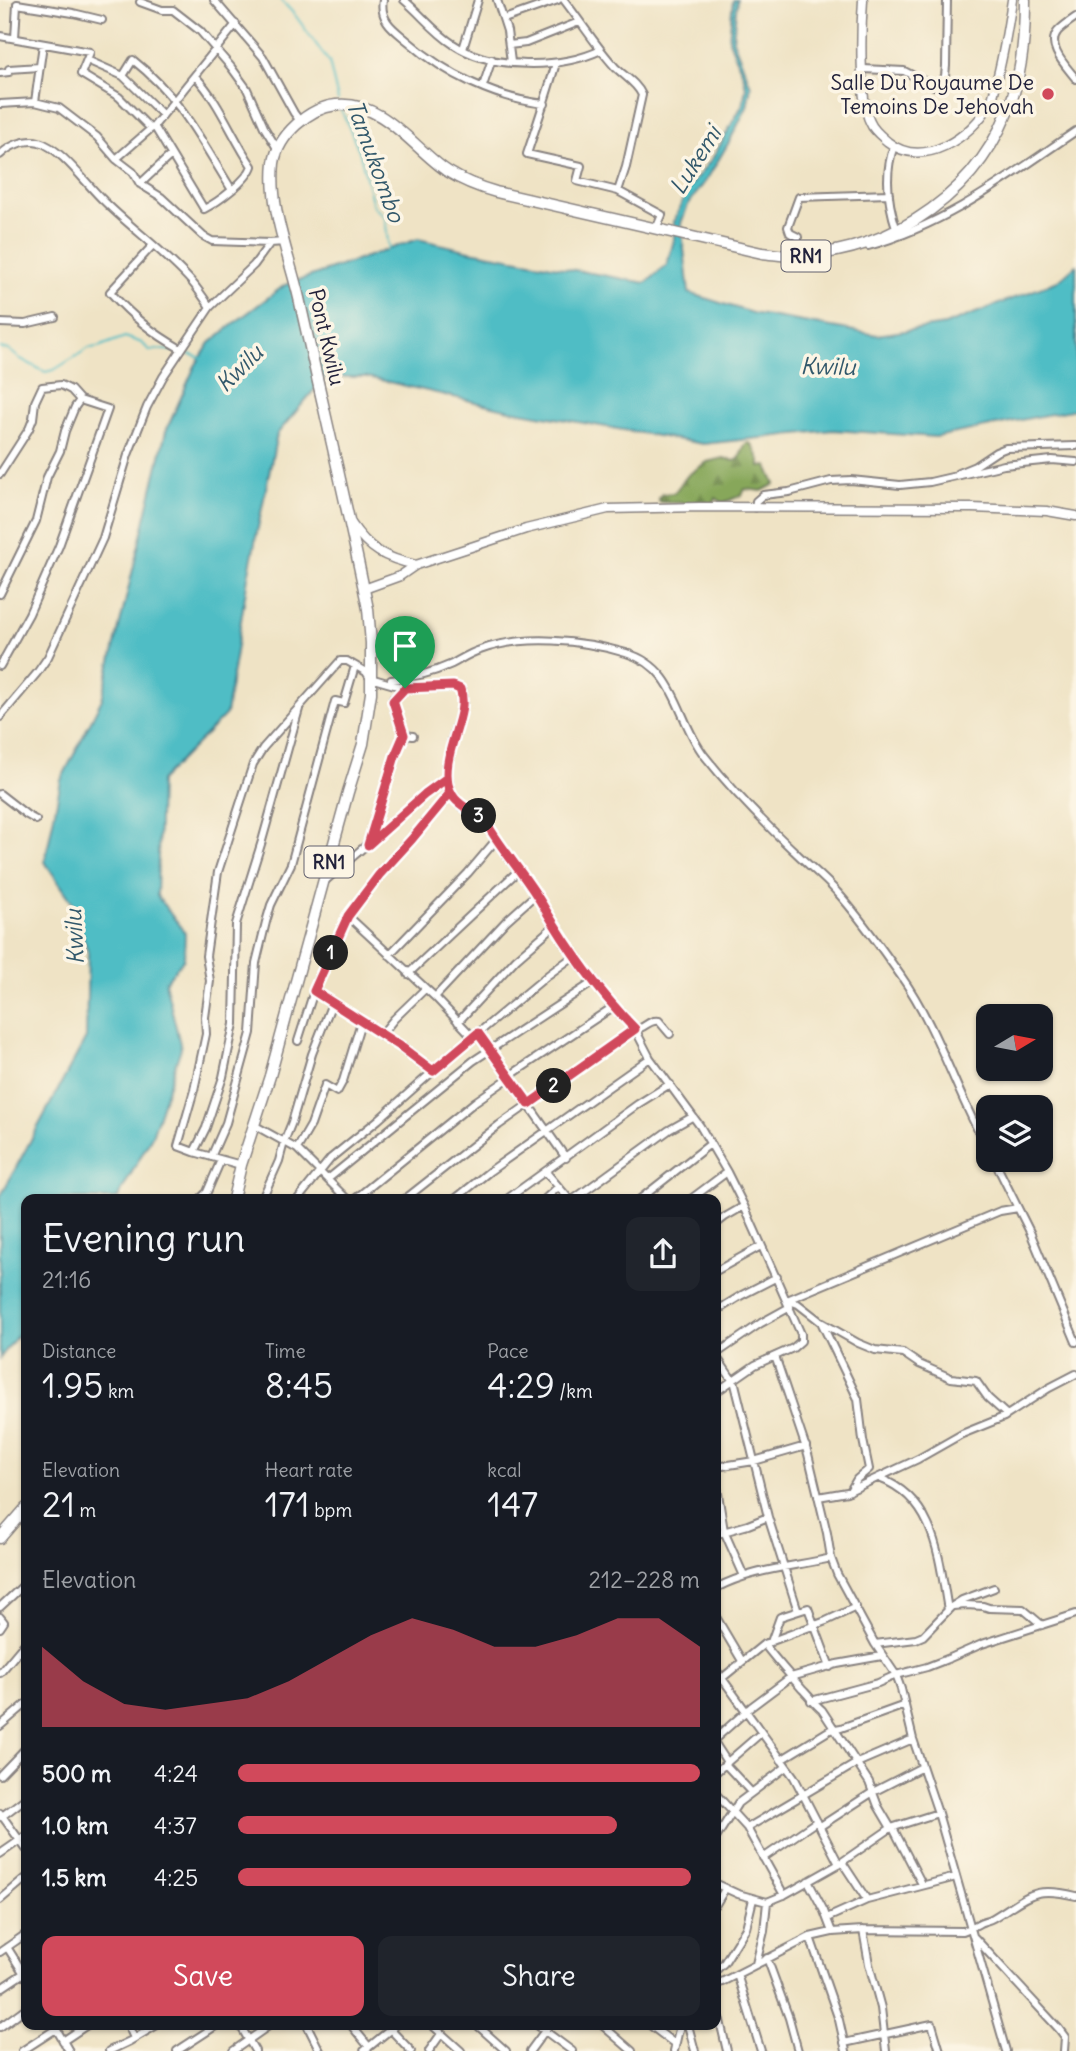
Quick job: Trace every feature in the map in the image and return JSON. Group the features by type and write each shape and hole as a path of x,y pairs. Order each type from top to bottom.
{"highway":[{"name":"RN1","path":"285,242 275,197 274,161 278,150 300,121 335,105 366,109 380,115 446,170 470,184 496,192 762,253 797,257 846,250 877,240 923,215 957,188 977,165 997,134 1017,81 1023,50 1025,0"},
{"name":"Pont Kwilu","path":"285,242 348,519"},
{"name":"RN1","path":"234,1194 274,1063 363,744 370,706 371,643 368,610 348,519"},
{"path":"0,1538 21,1514"}],"main road":[{"path":"863,0 861,19 865,108 870,124 880,136 909,152 934,151 960,138 991,102 1006,42 1012,0"},
{"path":"364,589 400,576 416,565 526,529 608,509 1011,509 1076,516"},
{"path":"348,519 359,536 374,550 390,558 416,565"}],"street":[{"path":"214,0 263,57 300,121"},
{"path":"383,0 383,18 428,59 455,76 527,102 545,104"},
{"path":"404,0 454,45 492,59 556,63 584,58 601,50"},
{"path":"463,49 478,0"},
{"path":"497,0 508,31 511,62"},
{"path":"504,19 558,0"},
{"path":"564,0 601,50 642,95 618,191"},
{"path":"863,69 904,71 933,86 940,85 946,66 947,0"},
{"path":"139,2 162,10 173,10 188,20 215,48 247,89 278,150"},
{"path":"15,38 17,4 102,20"},
{"path":"1076,17 1057,32 1054,44 1056,52 1076,79"},
{"path":"509,45 526,43 579,22"},
{"path":"116,159 176,101 236,24"},
{"path":"0,36 90,51 81,74 119,97 152,127 204,209 232,190 250,172 252,166 214,100 195,76"},
{"path":"35,102 43,44"},
{"path":"483,86 492,59"},
{"path":"87,60 123,76 163,115"},
{"path":"123,76 133,60 157,80 190,119 232,190"},
{"path":"556,63 527,154 581,166 577,181 618,191 662,215 657,229"},
{"path":"0,73 9,72 9,69 40,67"},
{"path":"0,104 35,102 59,108 97,137 116,159 133,172 140,184 161,197 212,241 285,242"},
{"path":"846,250 891,240 942,219 1076,131"},
{"path":"0,155 8,147 29,142 39,142 51,148 191,281 210,307"},
{"path":"894,146 889,162 889,194 897,231"},
{"path":"140,184 171,155"},
{"path":"797,257 798,237 790,233 788,227 799,197 889,194"},
{"path":"0,717 30,683 48,657 103,538 140,421 163,377 210,307 254,265 270,243"},
{"path":"153,245 110,292 143,325 181,349"},
{"path":"0,323 25,324 55,317"},
{"path":"0,474 29,429 40,389 61,386 71,390 80,400 108,409 59,546 29,614 0,666"},
{"path":"0,594 36,521 47,477 80,400"},
{"path":"955,476 1006,448 1076,446"},
{"path":"755,508 756,500 763,495 789,492 831,481 851,480 900,485 930,482 990,467 1039,461 1076,462"},
{"path":"382,680 412,677 433,671 479,650 513,640 556,641 616,650 636,656 655,669 668,683 702,752 749,807 836,890 903,978 929,1021 976,1126"},
{"path":"241,1165 178,1146 206,1034 205,1017 210,981 206,956 218,872 253,764 262,748 340,662 347,660 366,672 370,678 405,688 453,686 460,689 462,708 448,759 447,778 450,793 462,807 480,817 489,827 583,969 635,1029 650,1058 700,1126 744,1206 801,1335 801,1341 755,1365 721,1388"},
{"path":"211,1157 226,1123 251,1033 256,963 266,922 290,864 335,701 344,704 355,666"},
{"path":"368,845 404,735 393,701 405,688"},
{"path":"194,1152 206,1128 223,1077 234,1024 236,924 301,704"},
{"path":"404,735 413,736"},
{"path":"323,882 447,778"},
{"path":"298,1041 314,991 348,916 379,875 450,793"},
{"path":"0,794 36,820"},
{"path":"389,955 496,840"},
{"path":"408,974 519,870"},
{"path":"435,997 506,921 535,895"},
{"path":"348,916 489,1050 566,1158"},
{"path":"458,1022 516,959 554,926"},
{"path":"302,1194 331,1158 475,1035 574,956"},
{"path":"328,1179 473,1061 595,981"},
{"path":"381,1035 425,989"},
{"path":"314,991 400,1046 433,1071"},
{"path":"264,1194 279,1161 312,1054 332,1003"},
{"path":"361,1194 475,1101 614,1007"},
{"path":"411,1194 452,1160 635,1029 649,1022 659,1021 670,1034"},
{"path":"297,1149 311,1125 325,1085 337,1092 343,1081 362,1022"},
{"path":"462,1194 650,1058"},
{"path":"514,1194 638,1104 670,1084"},
{"path":"579,1194 691,1117"},
{"path":"254,1125 297,1149 342,1194"},
{"path":"646,1194 710,1144"},
{"path":"205,1194 221,1160"},
{"path":"546,1172 566,1194"},
{"path":"698,1194 727,1172"},
{"path":"1000,1172 1056,1292 1076,1342"},
{"path":"550,1194 558,1187"},
{"path":"721,1220 744,1206"},
{"path":"721,1351 788,1303 993,1213 1018,1208"},
{"path":"721,1267 761,1246"},
{"path":"721,1308 777,1277"},
{"path":"788,1303 798,1304 821,1322 858,1343 875,1350 903,1353 919,1364 951,1378 976,1381 988,1398 1007,1415"},
{"path":"821,1322 858,1399 869,1469 857,1479 850,1491"},
{"path":"775,1356 806,1446 837,1574 882,1656 896,1675 1006,2051"},
{"path":"721,1362 733,1379 742,1407 768,1517 798,1611"},
{"path":"818,1497 850,1491 879,1478 962,1434 1007,1415 1076,1374"},
{"path":"721,1466 754,1461 806,1446"},
{"path":"879,1478 907,1494 922,1512 937,1546 950,1609"},
{"path":"721,1512 724,1531 744,1576"},
{"path":"721,1532 768,1517"},
{"path":"721,1586 744,1576 831,1558"},
{"path":"0,1607 21,1588"},
{"path":"875,1644 923,1636 950,1609 971,1595 994,1588"},
{"path":"950,1609 966,1605 1023,1609 1042,1625"},
{"path":"767,1643 780,1617 808,1608 830,1667"},
{"path":"721,1679 767,1643 856,1608"},
{"path":"811,1701 927,1667 982,1644 1076,1614"},
{"path":"0,1617 4,1622 0,1628"},
{"path":"721,1625 742,1661"},
{"path":"767,1643 811,1701 822,1710 857,1762 878,1806 922,1884"},
{"path":"0,1673 21,1654"},
{"path":"721,1734 751,1707 792,1677 882,1656"},
{"path":"721,1683 747,1712 786,1767 804,1794 841,1863 867,1900"},
{"path":"781,1760 830,1730 905,1705"},
{"path":"0,1726 21,1708"},
{"path":"721,1768 761,1733"},
{"path":"747,1828 857,1762 913,1739"},
{"path":"0,1775 21,1753"},
{"path":"721,1754 751,1793"},
{"path":"721,1830 744,1798 786,1767"},
{"path":"763,1858 873,1792 922,1767"},
{"path":"721,1799 747,1828 784,1895"},
{"path":"21,1801 1,1815 21,1836"},
{"path":"721,1887 766,1902 841,1863 892,1828 938,1814"},
{"path":"0,1854 21,1839"},
{"path":"827,1918 867,1900 956,1877"},
{"path":"808,1881 832,1932"},
{"path":"0,1900 21,1882"},
{"path":"721,1896 725,1889"},
{"path":"721,1983 810,1937 863,1930 971,1929 1030,1894 1054,1891 1076,1896"},
{"path":"721,1966 746,1928 753,1899"},
{"path":"756,1964 764,1931 766,1902"},
{"path":"863,1930 881,2008 886,2051"},
{"path":"0,1952 21,1937"},
{"path":"810,1937 846,2051"},
{"path":"974,1937 1059,2029 1065,2037 1064,2051"},
{"path":"7,1947 21,1969"},
{"path":"767,1958 798,2051"},
{"path":"724,1964 736,1975 761,2051"},
{"path":"0,1989 21,1977"},
{"path":"0,2026 21,2011"},
{"path":"844,2043 932,2024 940,2051"},
{"path":"721,2025 727,2051"},
{"path":"22,2051 51,2030"},
{"path":"57,2030 69,2051"},
{"path":"63,2041 80,2030"},
{"path":"130,2030 134,2038"},
{"path":"109,2051 148,2030"},
{"path":"177,2051 209,2030"},
{"path":"243,2030 255,2051"},
{"path":"233,2051 263,2030"},
{"path":"310,2030 320,2051"},
{"path":"354,2030 367,2049 389,2030"},
{"path":"397,2030 411,2051"},
{"path":"438,2030 461,2051"},
{"path":"483,2030 506,2051"},
{"path":"530,2051 545,2030"},
{"path":"550,2030 572,2051"},
{"path":"609,2030 632,2051"},
{"path":"655,2030 675,2048"},
{"path":"675,2048 679,2030"},
{"path":"689,2030 695,2051"},
{"path":"429,2051 442,2034"}],"green space":[{"path":"748,443 752,444 760,460 760,467 767,466 775,484 762,491 745,489 742,495 723,503 716,498 714,503 710,504 659,502 662,494 674,493 688,475 707,462 723,458 735,461 739,459"}],"water":[{"name":"Kwilu","path":"733,0 737,0 733,40 751,86 747,107 707,179 688,205 681,223 689,293 752,313 877,335 945,325 1058,281 1076,265 1076,409 936,437 833,430 703,444 510,410 367,377 325,377 277,434 248,577 226,714 160,781 157,896 185,933 184,959 165,982 181,1048 152,1136 120,1194 21,1194 21,1331 0,1358 0,1197 86,1038 88,952 72,902 45,862 61,780 102,699 166,431 195,366 210,343 285,285 418,239 646,283 667,265 674,240 674,222 686,192 714,156 743,104 746,88 744,77 729,40"}],"waterway":[{"name":"Tamukombo","path":"281,0 329,62 338,100"},
{"name":"Tamukombo","path":"341,109 359,150 373,205 385,218 389,250"},
{"path":"0,348 9,350 45,372 54,370 89,348 125,337 142,343 150,351 178,351"},
{"path":"183,352 201,358"}],"place":[{"name":"Salle Du Royaume De Temoins De Jehovah","path":"1048,94"}],"route":[{"path":"405,688 393,699 404,735 368,845 447,778 448,787 450,793 455,800 480,817 489,827 583,969 635,1029 529,1104 478,1033 433,1071 400,1046 314,991 348,916 379,875 450,793 447,778 448,759 462,708 462,693 453,686 405,688"}],"water label":[{"name":"Lukemi","path":"695,160"}]}
